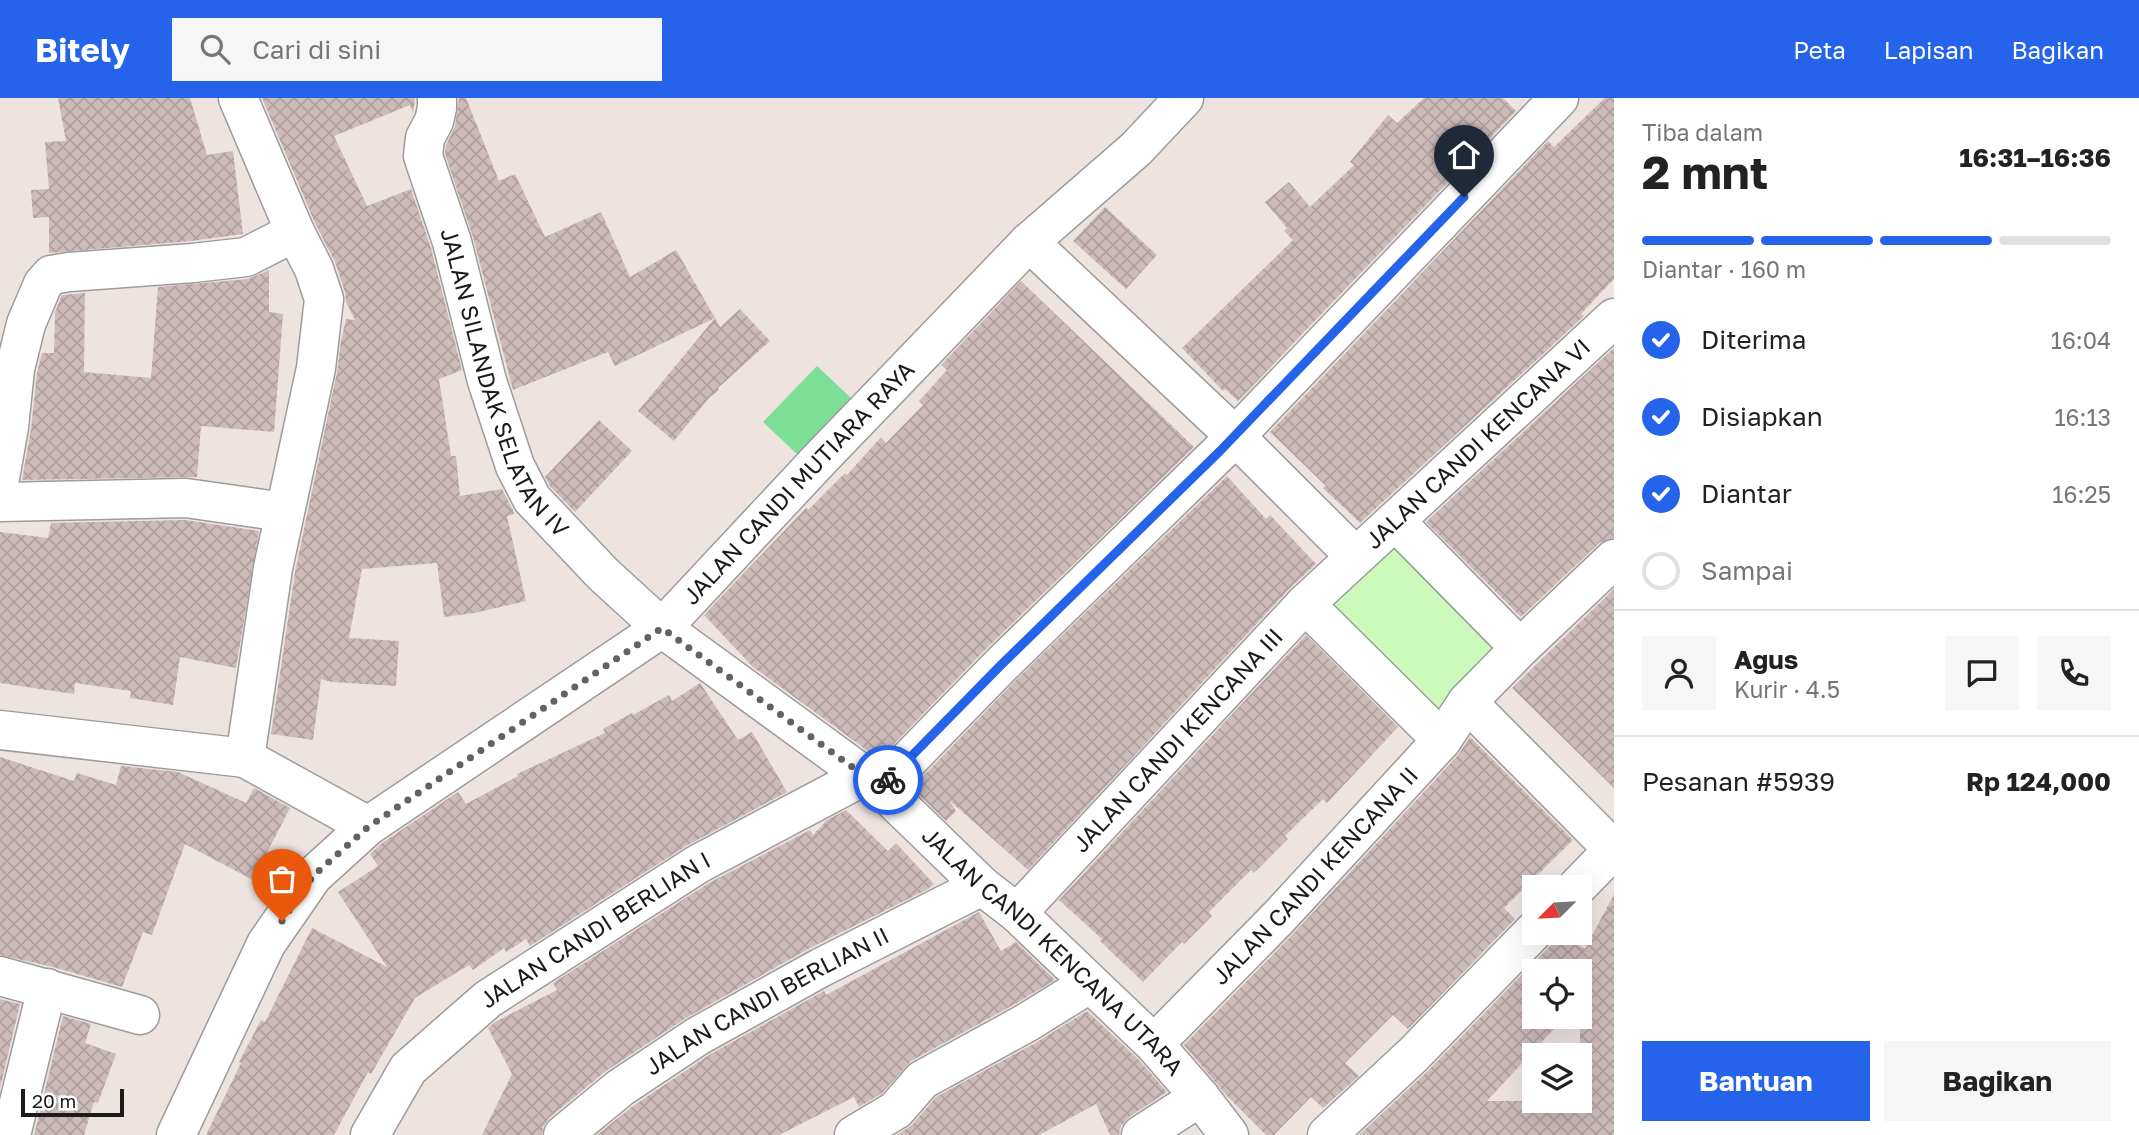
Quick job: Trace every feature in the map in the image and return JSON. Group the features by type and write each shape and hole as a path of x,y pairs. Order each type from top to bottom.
{"street":[{"path":"238,98 295,232 314,269 324,299 316,368 273,569 245,758"},
{"name":"JALAN SILANDAK SELATAN IV","path":"437,98 437,108 425,138 423,156 452,242 487,381 515,466 532,499 603,574 649,617"},
{"name":"JALAN CANDI MUTIARA RAYA","path":"176,1135 266,944 313,876 368,827 649,617 1022,249 1136,149 1184,98"},
{"name":"JALAN CANDI BERLIAN I","path":"370,1135 408,1069 488,999 698,864 873,782 1001,665 1228,443 1559,98"},
{"path":"0,478 15,369 26,324 43,284 51,275 246,257 295,232"},
{"path":"1022,249 1228,443 1348,563"},
{"name":"JALAN CANDI KENCANA VI","path":"1348,563 1614,318"},
{"path":"0,502 186,498 284,512"},
{"path":"1395,521 1520,648"},
{"name":"JALAN CANDI KENCANA II","path":"1154,1044 1280,916 1442,740 1474,696 1520,648 1614,559"},
{"name":"JALAN CANDI KENCANA III","path":"1017,913 1305,604 1348,563"},
{"path":"1305,604 1442,740"},
{"name":"JALAN CANDI KENCANA UTARA","path":"649,617 873,782 982,886 1017,913 1088,984 1154,1044 1229,1135"},
{"path":"1474,696 1614,818"},
{"path":"1474,696 1614,849 1589,875"},
{"path":"0,730 245,758 368,827"},
{"name":"JALAN CANDI BERLIAN II","path":"563,1135 620,1088 698,1036 820,968 982,886"},
{"path":"1327,1135 1413,1055 1522,943"},
{"path":"0,976 140,1015"},
{"path":"854,1135 896,1110 922,1080 1026,1023 1088,984"},
{"path":"11,1135 47,989"},
{"path":"1141,1135 1200,1097"}],"green space":[{"path":"817,366 852,399 798,455 763,422"},
{"path":"1400,539 1503,647 1432,716 1329,607"}],"building":[{"path":"58,98 190,98 207,155 233,151 243,234 49,253 49,217 33,218 31,190 49,189 45,142 66,141"},
{"path":"262,98 415,98 413,113 410,105 334,136 367,206 411,189 431,248 462,370 439,379 451,456 456,456 460,496 502,489 514,514 507,516 526,601 444,617 437,563 362,569 349,638 399,641 396,686 321,679 313,740 271,734 295,572 337,372 341,341 346,319 355,320 346,302 335,262 315,223"},
{"path":"459,98 466,98 499,181 515,174 545,237 601,212 630,277 676,250 715,318 615,366 608,352 513,390 473,237 445,154 455,126"},
{"path":"1424,98 1503,98 1516,111 1238,401 1225,389 1223,391 1182,348 1293,240 1284,231 1287,228 1265,202 1289,182 1310,207 1354,165 1350,162 1388,115 1397,123"},
{"path":"1605,98 1614,98 1614,279 1581,314 1584,316 1360,523 1270,432 1548,141 1554,147"},
{"path":"1105,207 1157,255 1126,289 1073,241"},
{"path":"269,270 269,312 283,314 274,432 201,426 197,477 22,480 37,373 42,353 54,353 55,312 62,295 85,293 84,372 151,378 158,287 248,279"},
{"path":"1021,281 1194,447 986,649 879,759 753,667 704,615 806,508 808,510 845,473 847,475 881,437 886,443 923,405 919,401 947,370 941,365"},
{"path":"740,309 770,341 718,388 674,441 638,411 715,318 720,327"},
{"path":"1614,348 1614,538 1599,543 1521,617 1426,522"},
{"path":"599,420 632,451 575,512 545,477"},
{"path":"1227,476 1266,519 1270,515 1316,564 1289,589 1028,870 949,800 956,811 946,821 912,788 1016,680"},
{"path":"185,520 259,531 236,668 180,657 173,705 130,698 131,691 75,683 74,694 0,683 0,532 48,538 51,523"},
{"path":"1614,589 1614,788 1512,688"},
{"path":"1306,635 1398,727 1327,803 1323,799 1285,836 1288,839 1254,873 1251,870 1209,912 1212,916 1143,982 1100,941 1102,939 1059,900"},
{"path":"700,683 738,740 752,732 787,792 686,846 530,946 526,939 506,952 504,948 473,970 469,965 415,998 371,1074 368,1072 334,1135 206,1135 241,1063 239,1062 261,1020 265,1022 312,928 387,967 338,892 378,866 370,854 382,843 458,792 466,804 518,776 517,774 605,733 603,729 632,713 633,715 669,695 672,701"},
{"path":"1470,737 1573,840 1537,875 1522,875 1522,890 1504,908 1515,919 1408,1029 1393,1015 1345,1063 1359,1076 1323,1108 1311,1097 1274,1135 1266,1135 1227,1096 1184,1045 1296,931 1458,755"},
{"path":"0,757 74,781 77,773 116,785 121,766 178,772 246,803 254,788 290,808 253,880 185,844 152,935 143,932 122,987 0,955"},
{"path":"846,810 888,851 896,843 934,884 810,948 686,1018 606,1071 549,1118 543,1127 542,1135 482,1135 512,1074 488,1028 557,990 553,983 709,883 810,830 813,835 827,820"},
{"path":"1614,894 1614,1135 1359,1135 1429,1070 1522,975 1522,1029 1554,1029 1541,1043 1522,1043 1522,1063 1487,1101 1522,1101 1522,1113 1592,1113 1592,1043 1580,1043 1580,1029 1592,1029 1592,959 1537,959 1551,945 1579,945 1585,949 1587,945 1592,945 1592,936"},
{"path":"979,912 1001,951 1016,942 1055,980 911,1061 882,1093 859,1107 854,1097 779,1135 597,1135 633,1106 709,1055 824,991 826,995"},
{"path":"0,999 20,1004 0,1088"},
{"path":"1087,1011 1138,1059 1167,1092 1129,1117 1121,1126 1119,1135 1110,1135 1096,1104 1039,1135 897,1135 912,1125 936,1097 1037,1042"},
{"path":"63,1016 91,1024 85,1043 116,1054 98,1103 94,1102 84,1135 34,1135"}],"way so far":[{"path":"282,921 313,876 368,827 662,628 881,788 888,780"}],"route":[{"path":"888,780 1001,665 1220,451 1464,197"}]}
